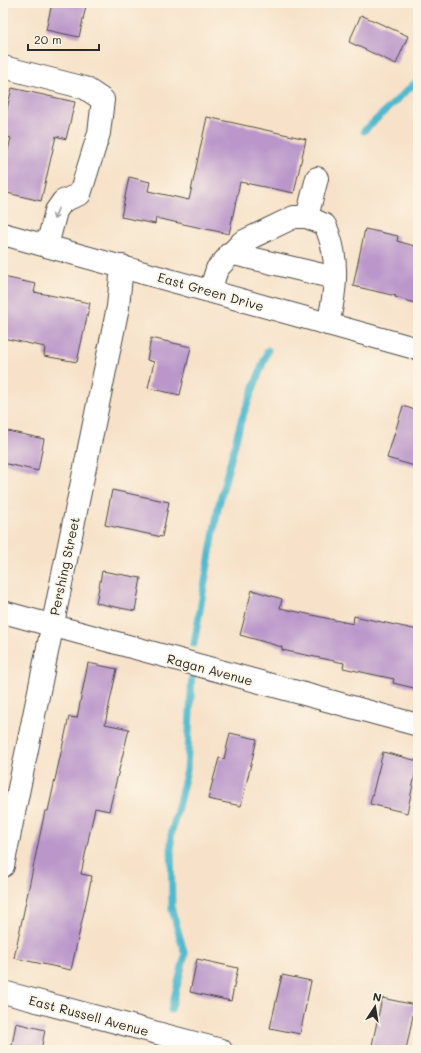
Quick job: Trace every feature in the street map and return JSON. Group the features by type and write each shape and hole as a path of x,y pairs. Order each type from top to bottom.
{"street":[{"path":"3,67 85,88 103,100 99,133 80,194 63,201 56,211 47,246"},
{"path":"307,217 317,178"},
{"path":"210,291 217,269 230,253 242,242 283,221 294,217 307,217 325,225 331,238 335,292 328,324"},
{"name":"East Green Drive","path":"3,234 122,266 418,350"},
{"path":"230,253 335,278"},
{"name":"Pershing Street","path":"3,866 118,307 122,266"},
{"name":"Ragan Avenue","path":"3,612 418,725"},
{"name":"East Russell Avenue","path":"3,992 221,1050"}],"building":[{"path":"52,3 74,3 86,6 79,37 46,30"},
{"path":"361,15 408,36 396,64 349,42"},
{"path":"12,88 75,102 66,139 56,136 41,201 3,192 3,171 11,138 3,136 3,125"},
{"path":"207,117 306,139 294,193 240,182 229,234 156,218 155,224 121,217 129,177 150,182 148,191 189,200"},
{"path":"365,229 398,236 397,241 418,247 418,304 395,297 396,296 353,286"},
{"path":"3,277 36,284 34,292 90,303 77,362 44,356 45,347 3,338"},
{"path":"151,338 191,347 180,395 148,388 154,362 147,360"},
{"path":"403,406 418,411 418,467 387,458"},
{"path":"3,430 44,439 38,471 3,463"},
{"path":"112,490 169,502 162,537 105,525"},
{"path":"102,571 141,578 135,611 96,603"},
{"path":"252,590 282,599 280,608 353,624 354,616 418,630 418,689 393,683 394,679 343,668 344,663 282,650 282,647 240,635"},
{"path":"88,663 117,669 105,724 129,729 109,811 95,808 81,874 92,876 71,970 14,958 45,811 48,811 69,717 77,718"},
{"path":"230,733 257,739 241,806 208,799 219,758 224,759"},
{"path":"383,752 418,761 407,813 370,804"},
{"path":"197,959 238,968 231,1001 190,992"},
{"path":"282,975 311,981 300,1034 270,1028"},
{"path":"382,998 415,1005 406,1050 371,1050"},
{"path":"16,1023 45,1030 41,1050 11,1050"}],"waterway":[{"path":"364,131 418,80"},
{"path":"194,644 218,508 241,421 268,350"},
{"path":"171,1010 185,955 172,910 171,835 187,770 192,674"}]}
